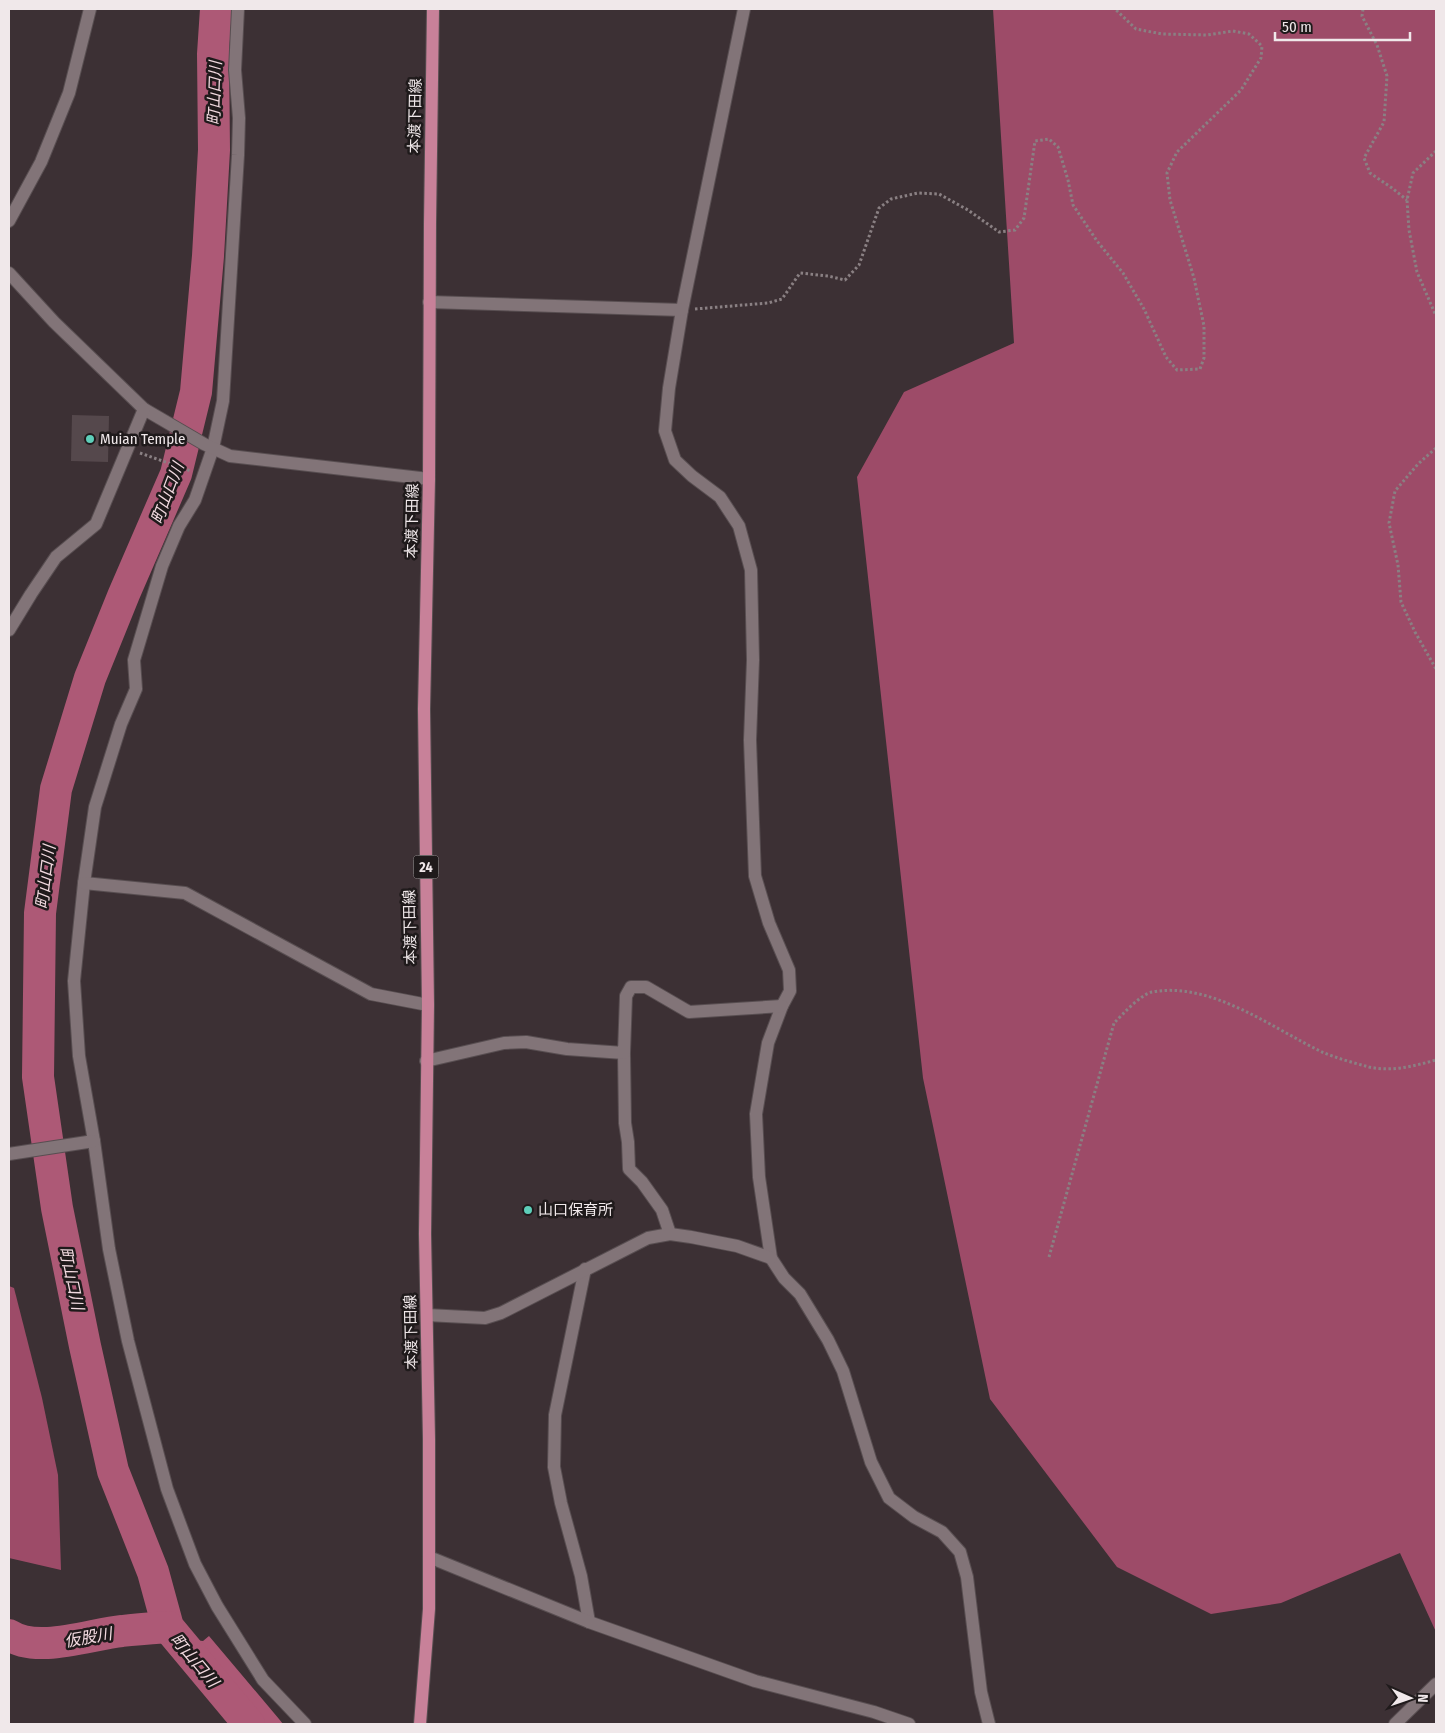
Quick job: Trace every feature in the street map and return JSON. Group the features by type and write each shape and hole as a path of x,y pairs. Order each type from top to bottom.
{"main road":[{"name":"本渡下田線","path":"420,1724 429,1609 425,1234 428,1005 424,708 430,478 429,302 433,9"}],"street":[{"path":"9,220 41,162 69,93 90,9"},
{"path":"238,9 235,70 238,155 223,401 195,500 179,526 162,566 134,660 136,689 121,724 95,807 84,883 74,981 79,1056 89,1142 128,1341 167,1489 195,1564 217,1606 263,1680 305,1724"},
{"path":"744,9 682,310 669,388 665,431 675,460 692,476 720,496 739,526 751,570 753,660 750,740 755,876 769,923 789,970 790,991 782,1006 768,1043 756,1114 759,1177 771,1258 784,1278 800,1294 828,1340 843,1371 872,1462 889,1498 914,1517 942,1532 960,1552 967,1577 981,1692 989,1724"},
{"path":"9,273 54,322 144,409 209,446 230,456 430,478"},
{"path":"429,302 682,310"},
{"path":"9,630 56,557 96,524 144,409"},
{"path":"84,883 185,893 371,994 428,1005"},
{"path":"670,1234 662,1210 642,1182 629,1169 625,1123 624,1053 626,996 632,987 646,987 689,1012 782,1006"},
{"path":"426,1061 504,1043 526,1042 567,1049 624,1053"},
{"path":"12,1153 89,1142"},
{"path":"427,1316 485,1318 501,1313 648,1238 670,1234 737,1246 771,1258"},
{"path":"585,1270 556,1415 554,1467 561,1503 581,1576 589,1622"},
{"path":"429,1557 589,1622 755,1681 874,1712 909,1724"},
{"path":"1395,1724 1436,1684"}],"path":[{"path":"682,310 768,303 782,300 800,273 845,280 859,265 879,208 891,199 918,192 939,194 968,210 998,232 1015,230 1024,218 1035,140 1049,139 1058,147 1073,205 1097,241 1123,272 1144,309 1166,357 1177,370 1200,369 1204,358 1204,326 1194,278 1170,200 1167,173 1177,152 1241,90 1261,58 1262,46 1249,34 1233,31 1207,35 1162,34 1136,29 1116,9"},
{"path":"1364,9 1362,16 1388,76 1384,122 1364,158 1370,173 1407,200"},
{"path":"1436,151 1413,173 1407,200 1409,230 1416,272 1436,316"},
{"path":"1436,448 1418,464 1395,491 1389,523 1398,565 1401,602 1436,669"},
{"path":"144,455 197,473"},
{"path":"1049,1257 1114,1023 1150,992 1176,991 1200,994 1242,1010 1323,1052 1370,1067 1400,1069 1436,1060"}],"shaded area":[{"path":"993,9 1436,9 1436,1632 1400,1553 1281,1603 1211,1614 1117,1567 990,1399 923,1078 857,477 904,392 1014,343"},
{"path":"9,1286 14,1288 42,1398 58,1475 61,1570 9,1558"}],"water":[{"path":"209,1636 283,1724 239,1724 185,1653 182,1639 203,1641"}],"building":[{"name":"Muian Temple","path":"72,415 109,416 108,462 71,461"}],"waterway":[{"name":"町山口川","path":"216,9 213,54 214,150 208,256 196,392 176,474 90,678 56,789 40,913 38,1077 57,1208 113,1471 153,1572 168,1627 249,1724"},
{"name":"仮股川","path":"9,1635 34,1643 49,1643 122,1631 168,1627"}],"place":[{"name":"Muian Temple","path":"90,439"},
{"name":"山口保育所","path":"528,1210"}]}
